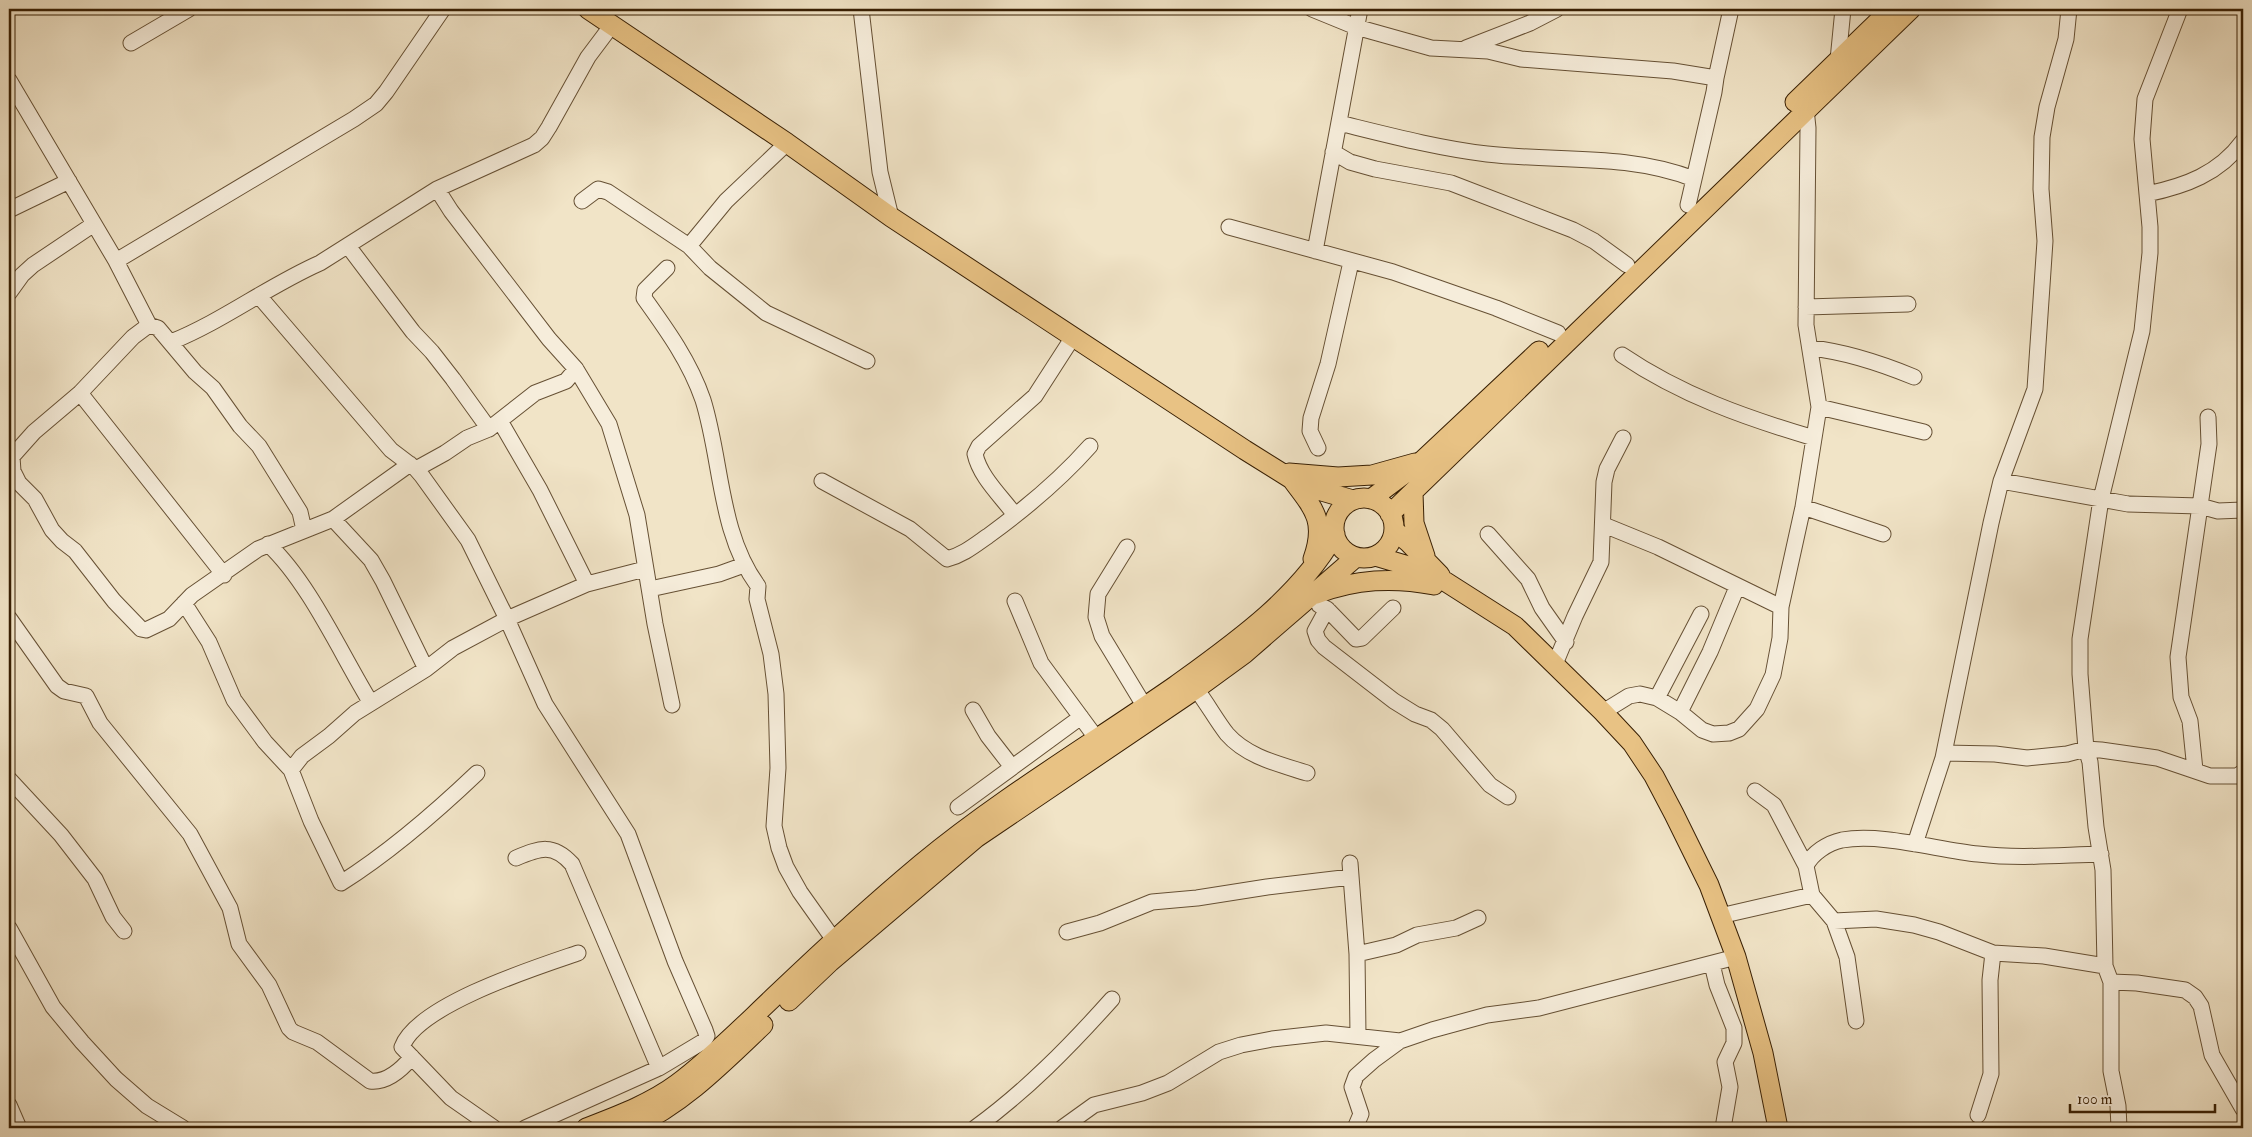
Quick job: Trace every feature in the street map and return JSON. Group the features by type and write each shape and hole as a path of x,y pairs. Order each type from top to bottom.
{"main road":[{"path":"588,9 787,143 891,217 1291,480 1335,530 1344,550 1356,557 1369,558 1386,548 1392,522 1413,492 1911,9"},
{"path":"586,1128 654,1098 676,1084 722,1046 834,940 922,864 977,820 1145,707 1219,654 1267,614 1304,578 1323,556 1335,530 1342,508 1362,500 1423,460 1558,333 1891,9"},
{"path":"1291,480 1372,474 1423,460"},
{"path":"1291,480 1362,500 1380,503 1402,536 1451,585"},
{"path":"1291,480 1313,509 1320,529 1316,551 1304,578"},
{"path":"1413,492 1414,523 1427,562"},
{"path":"1375,556 1405,565 1451,585 1515,626 1632,743 1654,776 1692,850 1736,957 1763,1052 1778,1128"},
{"path":"631,1128 664,1111 695,1089 830,962 976,838 1196,689 1244,654 1356,557"},
{"path":"1306,600 1350,583 1372,580 1412,581 1451,585"}],"street":[{"path":"131,43 189,9"},
{"path":"116,261 354,120 376,104 443,9"},
{"path":"861,9 880,172 891,217"},
{"path":"1312,9 1356,26 1431,48 1488,51 1521,59 1673,71 1716,78"},
{"path":"1315,251 1360,9"},
{"path":"1463,50 1530,23 1557,9"},
{"path":"1688,205 1731,9"},
{"path":"1838,60 1843,9"},
{"path":"1915,844 1944,753 1991,523 2002,481 2035,389 2045,242 2042,137 2047,107 2066,39 2069,9"},
{"path":"2119,1128 2118,1106 2111,1071 2111,982 2105,966 2104,889 2090,762 2086,749 2080,674 2080,639 2101,499 2142,331 2150,253 2150,228 2142,139 2146,99 2180,9"},
{"path":"171,342 201,330 348,246 437,189 534,145 542,138 588,57 612,25"},
{"path":"9,80 116,261 148,325 158,328 171,342 195,372 213,388 240,426 259,446 300,512 304,530"},
{"path":"1603,712 1629,696 1640,694 1657,698 1680,712 1695,726 1713,734 1729,733 1739,729 1757,709 1773,674 1780,638 1781,607 1803,507 1818,407 1811,348 1806,325 1808,128 1806,109"},
{"path":"1339,123 1413,141 1488,154 1612,161 1651,167 1694,179"},
{"path":"2147,194 2193,182 2204,176 2219,166 2243,141"},
{"path":"689,246 726,201 787,143"},
{"path":"1333,152 1350,162 1376,169 1452,183 1573,230 1594,241 1627,265"},
{"path":"9,210 69,181"},
{"path":"582,201 593,191 602,188 689,246 710,268 766,313 867,361"},
{"path":"437,189 451,211 549,339 576,370 600,406 617,445 637,515 644,569 650,590 655,624 672,704"},
{"path":"9,293 22,275 33,265 94,224"},
{"path":"1230,227 1351,262 1393,272 1496,308 1558,333"},
{"path":"348,246 412,332 494,425 540,490 587,584"},
{"path":"1318,448 1310,432 1311,418 1328,364 1351,262"},
{"path":"666,268 645,290 644,298 673,339 700,393 711,433 718,475 728,512 744,565 758,586 756,599 771,654 778,723 778,768 774,826 779,848 786,867 800,892 834,940"},
{"path":"259,296 391,450 413,466 435,493 468,540 545,704 628,834 674,961 705,1030 706,1036 704,1040 659,1068 526,1128"},
{"path":"1806,307 1908,304"},
{"path":"148,325 133,337 80,393 34,432 10,459 19,483 35,499 52,530 75,551 114,601 141,629 148,630 169,619 184,603 224,575 304,530 333,519 413,466 440,456 467,438 494,425 534,394 566,381 576,370"},
{"path":"1015,515 983,474 977,464 975,454 979,446 1035,396 1073,337"},
{"path":"1811,348 1873,360 1914,376"},
{"path":"1622,355 1652,375 1700,399 1741,416 1814,438"},
{"path":"80,393 224,575"},
{"path":"1818,407 1924,432"},
{"path":"2195,770 2190,720 2181,697 2178,657 2209,444 2208,417"},
{"path":"1555,664 1566,642 1575,616 1601,562 1604,525 1604,482 1607,469 1624,438"},
{"path":"822,481 910,529 948,559 967,550 1015,515 1060,478 1090,446"},
{"path":"2002,481 2128,504 2200,506 2218,511 2243,510"},
{"path":"1803,507 1883,534"},
{"path":"333,519 371,560 426,669"},
{"path":"1604,525 1658,547 1781,607"},
{"path":"1488,534 1528,579 1542,608 1566,642"},
{"path":"274,546 326,625 371,703"},
{"path":"1126,547 1098,594 1096,617 1102,636 1145,707"},
{"path":"650,590 692,581 744,565"},
{"path":"291,770 302,756 355,713 426,669 453,648 506,619 587,584 644,569"},
{"path":"1680,712 1710,652 1737,587"},
{"path":"1306,600 1327,609 1356,638 1362,638 1393,608"},
{"path":"1015,601 1042,663 1097,740"},
{"path":"184,603 209,642 234,700 265,742 291,770 311,821 341,883 366,867 435,813 478,773"},
{"path":"1327,609 1316,631 1318,640 1324,647 1394,702 1415,714 1431,720 1442,729 1490,785 1508,797"},
{"path":"1657,698 1701,614"},
{"path":"9,618 57,686 64,691 86,696 100,723 190,834 230,908 239,944 269,985 289,1028 293,1032 317,1042 370,1081 382,1080 398,1072 412,1057"},
{"path":"1196,689 1227,734 1240,746 1269,761 1307,773"},
{"path":"973,710 988,736 1012,768"},
{"path":"958,807 1081,717"},
{"path":"1944,753 1995,754 2027,758 2086,749 2157,758 2210,776 2237,776 2243,772"},
{"path":"9,779 61,835 95,879 113,917 124,931"},
{"path":"1755,792 1774,805 1806,866 1812,895 1834,921 1847,957 1856,1021"},
{"path":"1806,866 1818,852 1840,840 1915,844 1978,854 2037,857 2101,854"},
{"path":"516,858 535,850 548,849 566,857 572,864 599,923 634,1014 659,1068"},
{"path":"1067,932 1100,923 1152,902 1197,898 1267,887 1351,870 1357,954 1358,1036"},
{"path":"1720,916 1812,895"},
{"path":"1357,954 1396,945 1417,935 1456,928 1478,918"},
{"path":"1834,921 1876,918 1914,924 1993,953 2044,956 2105,966"},
{"path":"9,928 53,1007 82,1042 116,1079 147,1106 183,1128"},
{"path":"494,1128 450,1098 402,1047 404,1040 422,1024 444,1009 479,989 578,953"},
{"path":"1978,1115 1991,1074 1990,980 1993,953"},
{"path":"1349,1128 1361,1114 1352,1087 1356,1076 1400,1041 1487,1015 1539,1008 1736,957"},
{"path":"1712,964 1717,985 1734,1028 1734,1043 1725,1062 1730,1087 1723,1128"},
{"path":"2111,982 2137,982 2185,990 2195,997 2201,1006 2212,1055 2243,1109"},
{"path":"975,1128 990,1119 1044,1070 1112,999"},
{"path":"1062,1128 1094,1106 1168,1082 1220,1052 1272,1039 1326,1034 1358,1036 1368,1041 1400,1041"},
{"path":"9,1105 19,1128"}]}
